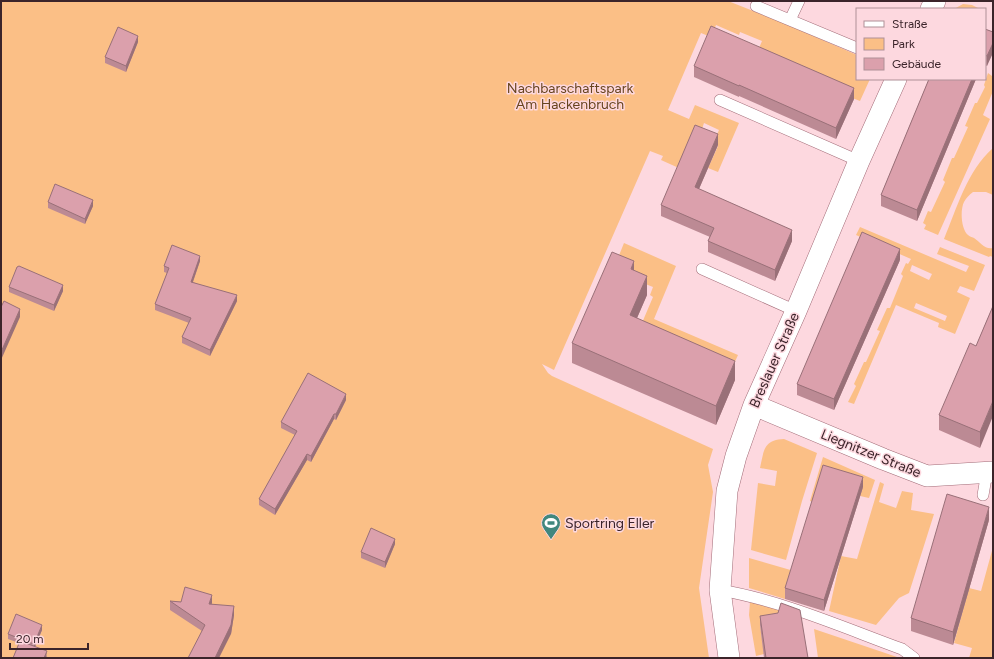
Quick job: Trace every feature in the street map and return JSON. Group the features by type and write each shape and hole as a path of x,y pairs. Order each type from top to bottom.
{"street":[{"name":"Breslauer Straße","path":"729,658 720,590 727,492 736,456 754,405 896,80"},
{"name":"Liegnitzer Straße","path":"754,405 927,476 990,472"}],"lane":[{"path":"790,20 799,1"},
{"path":"756,6 856,48"},
{"path":"720,100 859,161"},
{"path":"702,269 796,311"},
{"path":"983,495 990,472"},
{"path":"720,590 745,595 808,614 902,649 914,658"}],"green space":[{"name":"Nachbarschaftspark Am Hackenbruch","path":"1,1 728,1 856,55 856,80 870,80 860,101 754,60 762,41 740,32 739,35 716,25 711,37 701,33 668,110 689,119 695,105 739,123 718,172 708,168 718,146 713,143 719,130 704,123 699,138 681,169 661,160 663,156 650,151 554,370 542,364 552,376 713,449 708,465 713,492 699,588 709,658 1,658"},
{"path":"963,4 972,5 978,8 956,8"},
{"path":"988,73 992,76 993,74 993,91 983,115 990,119 938,235 924,229 926,225 923,223 928,211 931,212 945,182 943,180 952,158 954,158 968,127 965,126 975,103 977,103 985,87 984,85"},
{"path":"993,148 993,195 986,192 973,192 964,202 962,214 964,228 968,235 985,247 993,248 993,257 989,257 944,239 969,179 984,157"},
{"path":"860,227 966,272 969,266 937,254 940,247 985,265 974,291 960,286 957,292 970,298 955,334 938,327 939,323 896,305 854,404 848,402 856,386 854,384 880,331 877,330 887,308 890,308 903,276 901,274 906,263 908,264 911,259 856,235","holes":["912,265 932,274 929,280 910,271","916,303 947,316 945,321 914,308"]},
{"path":"624,243 676,266 654,319 738,355 733,366 639,330 653,297 650,295 653,287 638,281 616,263"},
{"path":"784,439 817,453 786,560 751,550 758,483 775,486 777,471 760,468 764,452 768,444"},
{"path":"823,457 875,480 869,498 860,496 862,487 815,503 810,501"},
{"path":"880,482 884,484 879,502 896,508 902,491 913,493 911,510 934,514 909,593 899,598 876,625 829,611 841,556 857,559"},
{"path":"993,547 993,658 969,658 972,648 954,643 969,588 981,591"},
{"path":"749,558 794,571 785,599 749,588"},
{"path":"750,602 799,615 760,625 764,654 756,656 749,615"},
{"path":"814,629 900,658 818,658"}],"building":[{"path":"711,26 854,88 836,128 694,66"},
{"path":"118,27 138,36 126,66 105,57"},
{"path":"986,29 993,32 993,43 987,56"},
{"path":"929,80 972,80 917,210 881,195"},
{"path":"695,125 718,134 695,187 792,230 775,270 708,241 714,228 661,205"},
{"path":"55,184 93,200 85,219 48,202"},
{"path":"862,232 900,249 834,399 797,384"},
{"path":"172,245 200,256 191,282 237,295 210,350 182,337 191,318 155,304 169,268 164,266"},
{"path":"612,252 634,261 631,269 647,276 630,315 735,361 716,406 572,343"},
{"path":"19,266 63,285 54,305 9,287 17,267"},
{"path":"4,301 20,309 1,352 1,307"},
{"path":"993,306 993,401 980,432 939,415 970,343 976,346"},
{"path":"308,373 346,394 311,456 307,454 275,509 259,499 297,431 281,422"},
{"path":"823,465 863,477 824,600 785,588"},
{"path":"947,494 989,507 953,632 911,618"},
{"path":"371,528 395,539 385,562 361,552"},
{"path":"185,587 212,595 209,604 234,606 231,625 215,658 188,658 205,625 170,601 181,602"},
{"path":"781,603 800,610 808,658 766,658 760,616 778,613"},
{"path":"16,614 42,625 34,644 8,634"},
{"path":"20,641 47,651 44,658 13,658"}],"place":[{"name":"Sportring Eller","path":"551,540"}]}
